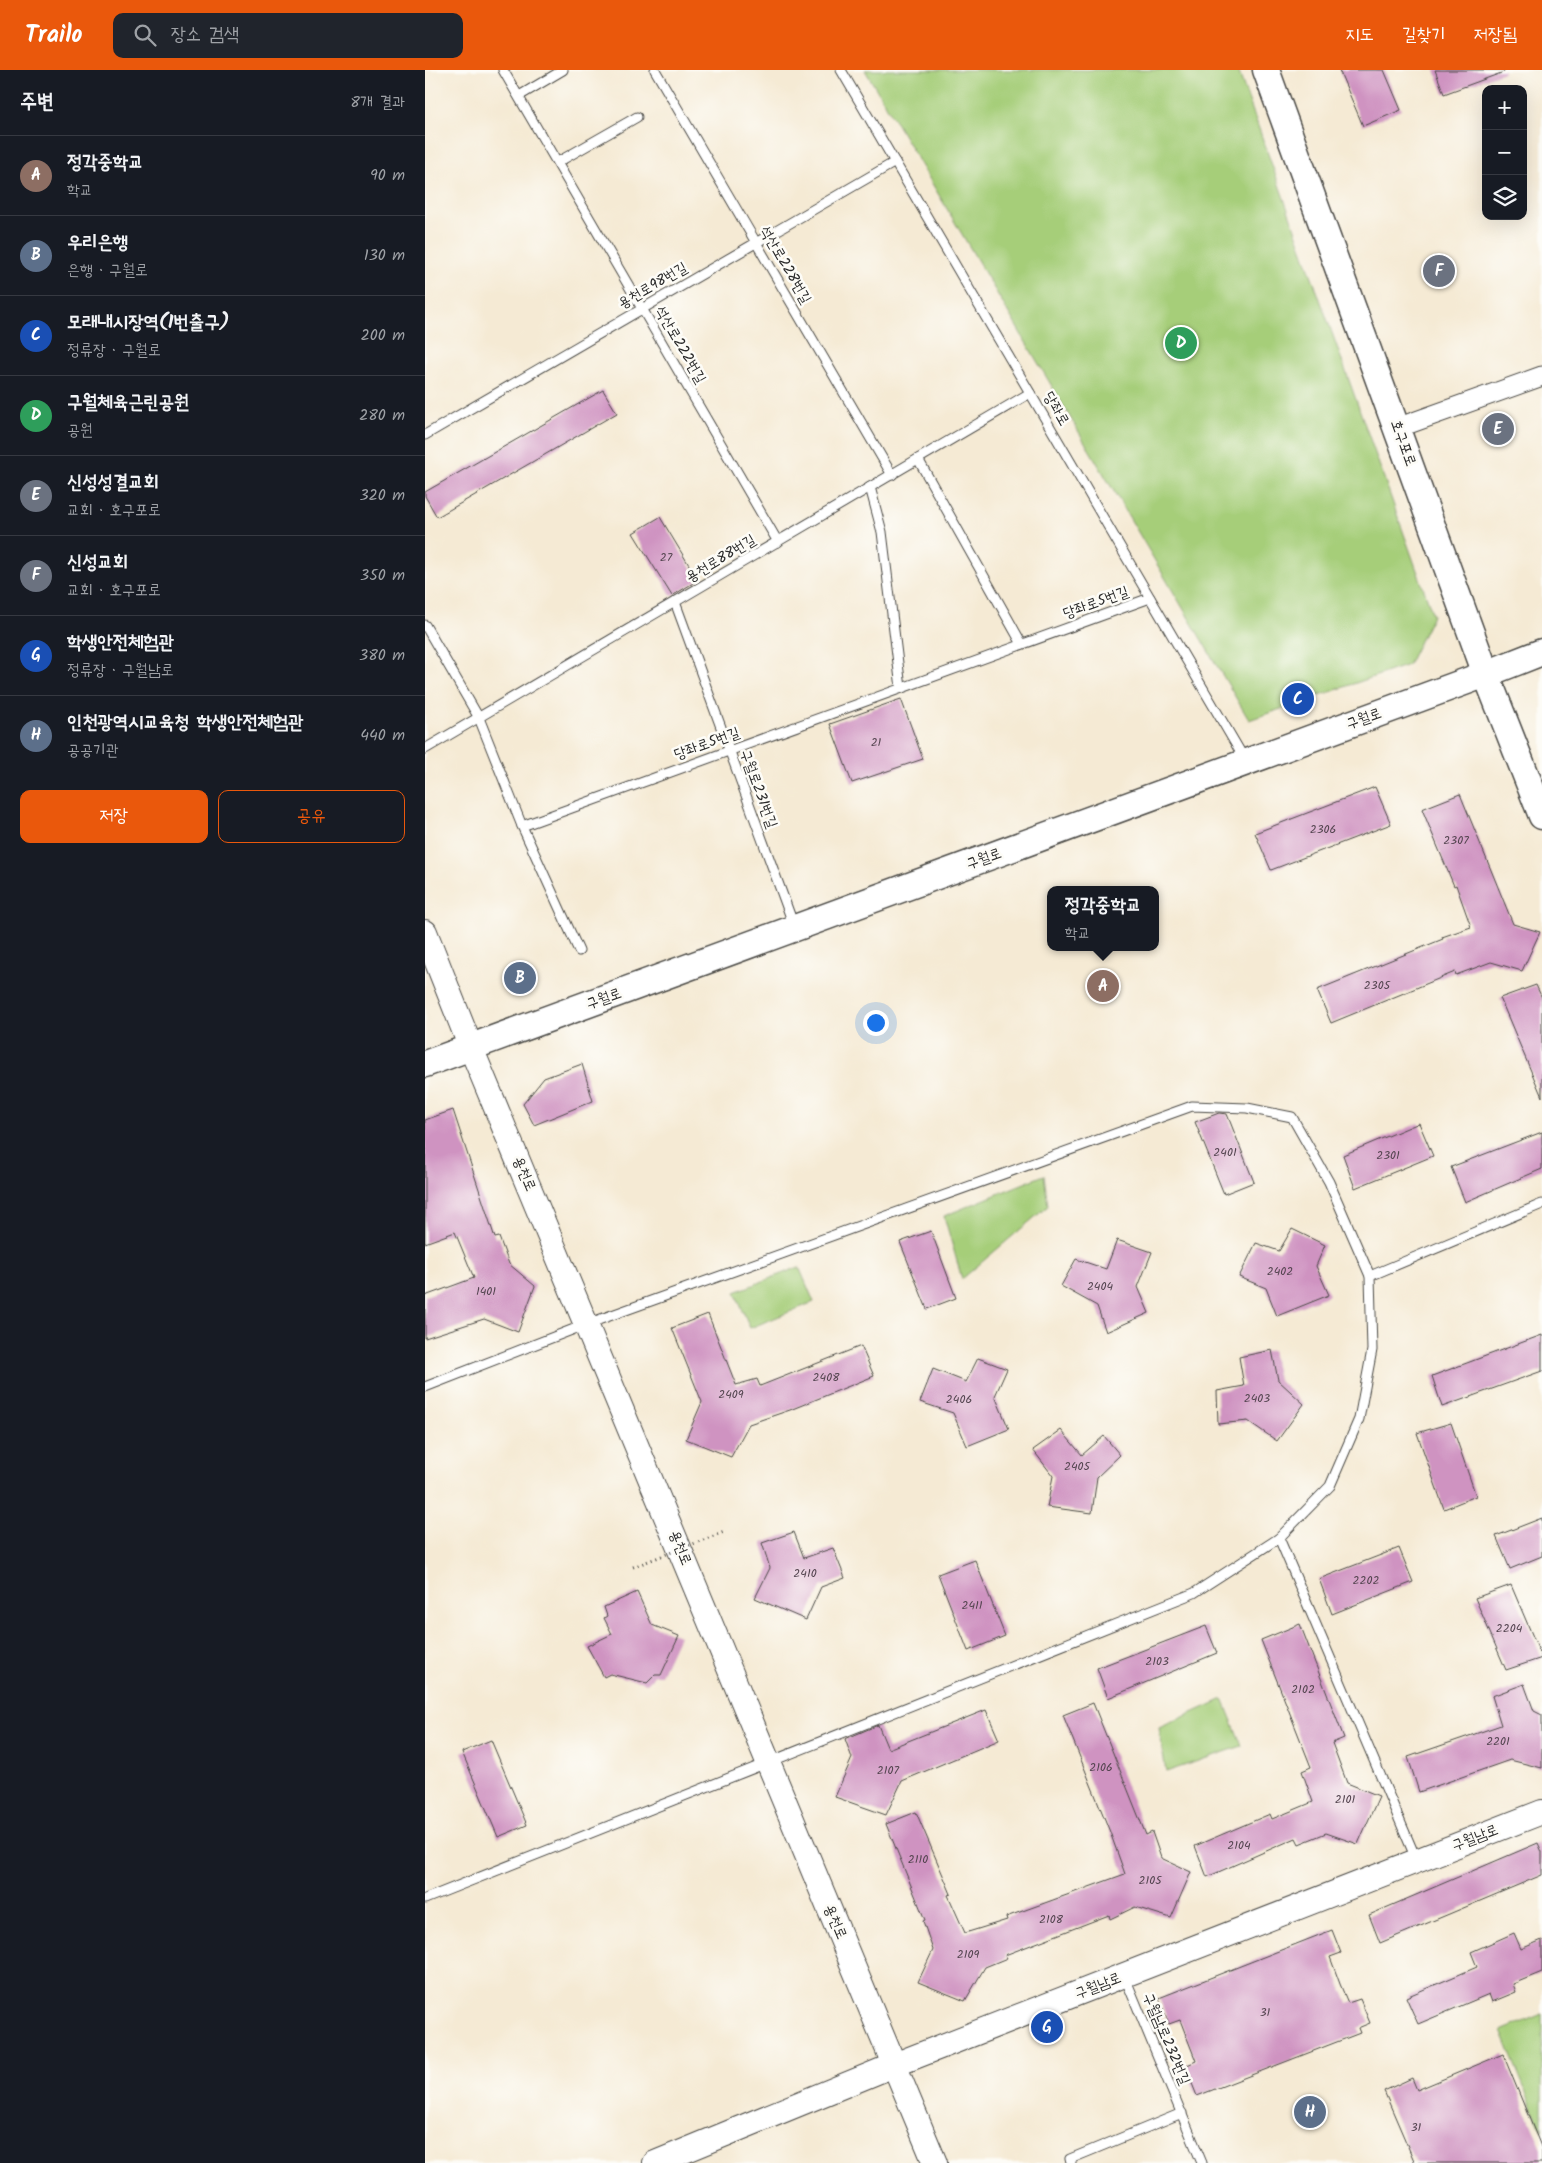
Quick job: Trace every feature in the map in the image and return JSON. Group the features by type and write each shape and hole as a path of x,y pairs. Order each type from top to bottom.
{"main road":[{"name":"호구포로","path":"1266,70 1486,674 1542,816"},
{"name":"구월로","path":"425,1064 1247,763 1542,652"}],"street":[{"path":"1397,428 1542,376"},
{"name":"용천로","path":"425,932 471,1048 935,2163"},
{"name":"구월남로","path":"655,2163 894,2065 1542,1812"}],"lane":[{"name":"석산로222번길","path":"503,70 778,542"},
{"path":"519,96 563,70"},
{"name":"석산로228번길","path":"655,70 892,475"},
{"name":"당좌로","path":"841,70 1247,763"},
{"path":"558,162 637,116"},
{"name":"용천로98번길","path":"425,435 895,162"},
{"name":"용천로88번길","path":"425,749 1030,393"},
{"path":"918,459 1022,644"},
{"path":"870,487 882,532 901,688"},
{"name":"당좌로5번길","path":"522,826 1150,598"},
{"name":"구월로231번길","path":"675,602 795,929"},
{"path":"425,625 479,718 522,826 579,952"},
{"path":"425,1387 587,1324 1192,1106 1247,1108 1292,1117 1329,1182 1370,1276 1372,1350 1359,1420 1330,1486 1279,1538 1194,1593 425,1899"},
{"path":"1370,1276 1542,1204"},
{"path":"1279,1538 1417,1861"},
{"name":"구월남로232번길","path":"1124,1975 1202,2163"},
{"path":"1070,2161 1182,2113"}],"path":[{"path":"633,1567 724,1532"}],"green space":[{"path":"865,70 1238,70 1433,615 1408,665 1249,720"},
{"path":"1044,1175 1048,1206 962,1279 944,1216"},
{"path":"799,1267 814,1302 750,1328 735,1292"},
{"path":"1223,1699 1242,1746 1166,1772 1159,1728"},
{"path":"1542,2014 1542,2131 1501,2031"}],"building":[{"path":"1339,70 1384,70 1401,110 1363,126"},
{"path":"1435,70 1504,70 1504,72 1444,94"},
{"path":"603,390 617,413 437,517 425,496 425,492"},
{"path":"660,517 698,580 672,596 633,533"},
{"path":"901,699 923,759 852,783 830,724"},
{"path":"1375,787 1391,824 1271,870 1255,833"},
{"path":"1460,794 1513,924 1540,932 1522,971 1491,962 1456,975 1455,972 1331,1023 1317,990 1443,939 1442,937 1471,927 1456,885 1454,886 1422,809"},
{"path":"1536,985 1542,998 1542,1097 1500,998"},
{"path":"582,1064 593,1101 534,1125 523,1104 544,1078"},
{"path":"453,1110 495,1238 499,1237 509,1264 535,1286 518,1332 484,1319 425,1338 425,1296 474,1278 455,1232 425,1243 425,1120"},
{"path":"1219,1113 1227,1114 1254,1182 1224,1194 1195,1122"},
{"path":"1419,1123 1433,1156 1355,1188 1343,1155"},
{"path":"1542,1132 1542,1169 1465,1202 1451,1167"},
{"path":"1292,1229 1325,1245 1316,1266 1329,1295 1277,1316 1266,1288 1239,1277 1256,1243 1279,1251"},
{"path":"931,1231 956,1298 927,1309 900,1242"},
{"path":"1117,1240 1152,1252 1138,1287 1149,1313 1106,1332 1097,1306 1061,1286 1076,1259 1106,1269"},
{"path":"708,1314 736,1385 757,1379 760,1386 861,1346 874,1376 790,1410 749,1424 731,1457 686,1439 702,1402 672,1328"},
{"path":"1542,1335 1542,1371 1442,1407 1432,1376"},
{"path":"1272,1350 1278,1380 1304,1404 1277,1441 1248,1421 1218,1424 1217,1391 1244,1386 1239,1357"},
{"path":"978,1358 1007,1369 995,1396 1009,1429 967,1446 953,1413 920,1402 933,1369 966,1382"},
{"path":"1451,1423 1476,1496 1444,1509 1417,1433"},
{"path":"1061,1430 1082,1455 1104,1436 1120,1455 1097,1477 1092,1513 1047,1507 1053,1476 1033,1450"},
{"path":"1542,1518 1542,1556 1510,1569 1496,1536"},
{"path":"794,1532 804,1558 833,1548 845,1578 821,1587 806,1620 755,1598 770,1568 762,1543"},
{"path":"1399,1548 1413,1582 1332,1614 1319,1579"},
{"path":"975,1560 1005,1636 968,1651 938,1574"},
{"path":"1511,1585 1542,1658 1506,1670 1475,1598"},
{"path":"637,1592 652,1625 679,1636 661,1675 655,1675 647,1683 610,1674 604,1677 587,1646 612,1634 604,1618 607,1616 604,1607"},
{"path":"1300,1624 1344,1738 1332,1743 1347,1783 1379,1796 1358,1844 1326,1833 1299,1844 1296,1838 1207,1877 1195,1846 1270,1814 1272,1819 1313,1802 1302,1771 1311,1767 1261,1640"},
{"path":"1206,1626 1217,1653 1108,1698 1097,1668"},
{"path":"1524,1684 1534,1711 1542,1715 1542,1768 1510,1760 1419,1792 1408,1757 1501,1725 1492,1696"},
{"path":"1093,1703 1146,1835 1152,1832 1161,1858 1191,1872 1171,1918 1135,1907 1110,1919 1109,1915 1005,1955 1007,1958 985,1967 965,2001 918,1982 933,1950 923,1921 925,1920 886,1824 916,1812 951,1894 948,1895 965,1933 1007,1920 1006,1917 1125,1874 1063,1715"},
{"path":"986,1710 999,1740 902,1781 886,1815 835,1797 852,1758 845,1739 878,1725 888,1749"},
{"path":"491,1740 527,1825 498,1837 462,1752"},
{"path":"1538,1843 1542,1852 1542,1875 1380,1943 1369,1915"},
{"path":"1332,1930 1341,1953 1330,1957 1340,1984 1348,2003 1360,1999 1370,2023 1358,2028 1360,2033 1197,2096 1185,2066 1196,2061 1180,2020 1169,2024 1159,1998"},
{"path":"1514,1933 1521,1949 1542,1940 1542,1972 1513,1984 1516,1992 1492,2002 1489,1994 1418,2024 1406,1997 1477,1967 1471,1952"},
{"path":"1503,2054 1542,2149 1542,2163 1415,2163 1384,2091 1412,2078 1417,2090"}],"place":[{"name":"신성교회","path":"1439,271"},
{"name":"구월체육근린공원","path":"1181,343"},
{"name":"신성성결교회","path":"1498,429"},
{"name":"모래내시장역(1번출구)","path":"1298,699"},
{"name":"우리은행","path":"520,978"},
{"name":"정각중학교","path":"1103,986"},
{"name":"학생안전체험관","path":"1047,2027"},
{"name":"인천광역시교육청 학생안전체험관","path":"1310,2112"}]}
